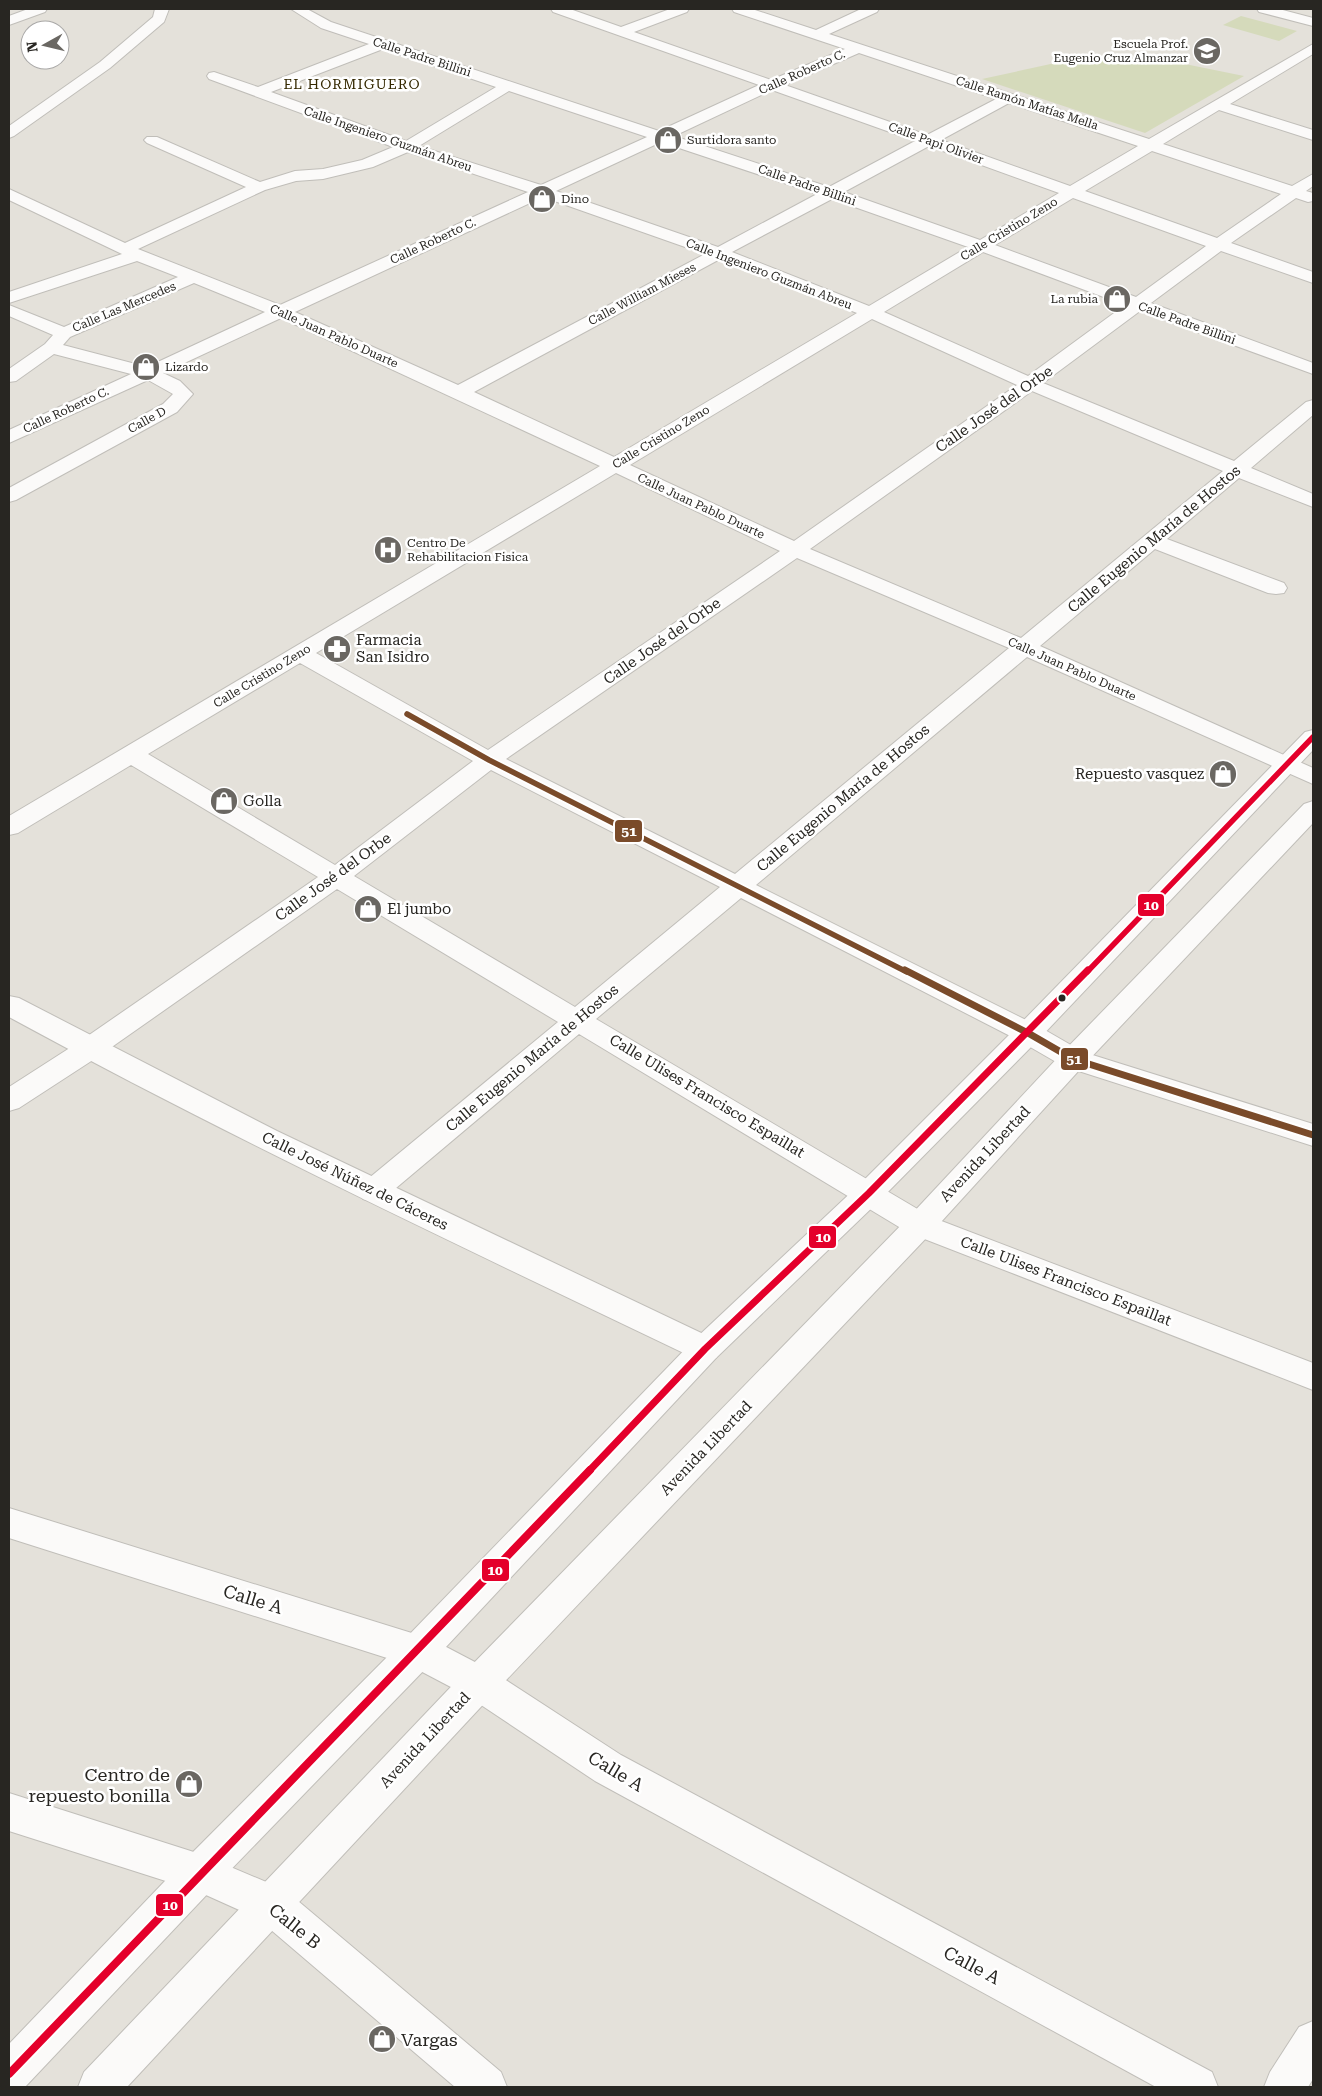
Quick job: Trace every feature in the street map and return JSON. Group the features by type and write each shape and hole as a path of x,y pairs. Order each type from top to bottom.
{"street":[{"path":"9,21 40,9"},
{"path":"9,133 104,65 159,20 162,9"},
{"name":"Calle Padre Billini","path":"298,9 326,25 664,136 830,193 981,246 1313,370"},
{"name":"Calle Papi Olivier","path":"558,9 774,84 1313,278"},
{"path":"623,31 682,9"},
{"name":"Calle Ramón Matías Mella","path":"739,9 1304,195"},
{"path":"818,34 872,9"},
{"path":"1264,9 1313,22"},
{"path":"258,92 382,44"},
{"name":"Calle Roberto C.","path":"9,436 774,84 859,48"},
{"name":"Calle Cristino Zeno","path":"9,827 1313,48"},
{"name":"Calle Ingeniero Guzmán Abreu","path":"214,76 407,147 542,190 719,253 870,312 1030,384 1313,501"},
{"path":"9,298 131,252 259,187 282,179 323,174 366,164 407,147 509,85"},
{"name":"Calle William Mieses","path":"459,392 1010,97"},
{"path":"1218,105 1313,135"},
{"path":"152,140 259,187"},
{"name":"Calle José del Orbe","path":"9,1101 89,1049 335,878 489,760 794,550 1030,384 1218,245 1304,195 1313,179"},
{"name":"Calle Juan Pablo Duarte","path":"9,194 131,252 281,312 459,392 794,550 1024,647 1300,771"},
{"name":"Calle Las Mercedes","path":"9,377 51,348 64,333 194,277"},
{"path":"9,310 64,333"},
{"name":"Calle D","path":"9,496 170,408 184,394 177,386 148,373 51,348"},
{"name":"Calle Eugenio María de Hostos","path":"373,1191 1313,406"},
{"path":"1152,540 1276,588"},
{"path":"299,653 489,760 1028,1033 1072,1059 1313,1135"},
{"path":"9,2074 200,1874 418,1651 704,1349 869,1193 1028,1033 1300,771 1313,737"},
{"name":"Calle Ulises Francisco Espaillat","path":"130,754 335,878 578,1019 920,1225 1312,1375"},
{"name":"Avenida Libertad","path":"99,2087 479,1682 920,1225 1072,1059 1313,809"},
{"name":"Calle José Núñez de Cáceres","path":"9,1004 89,1049 373,1191 704,1349"},
{"name":"Calle A","path":"9,1523 418,1651 479,1682 608,1768 1197,2087"},
{"name":"Calle B","path":"9,1812 200,1874 271,1904 486,2087"},
{"path":"1286,2087 1313,2041"}],"green space":[{"path":"1241,16 1297,31 1279,41 1223,25"},
{"path":"1121,58 1175,62 1244,76 1145,133 982,79 1069,60"}],"transit line":[{"name":"51","path":"407,714 489,760 1028,1033 1073,1059 1313,1135"},
{"name":"10","path":"9,2074 200,1873 418,1651 705,1349 869,1193 1028,1033 1313,737"}],"place":[{"name":"Escuela Prof. Eugenio Cruz Almanzar","path":"1207,51"},
{"name":"Surtidora santo","path":"668,140"},
{"name":"Dino","path":"542,199"},
{"name":"La rubia","path":"1117,299"},
{"name":"Lizardo","path":"146,367"},
{"name":"Centro De Rehabilitacion Fisica","path":"388,550"},
{"name":"Farmacia San Isidro","path":"337,649"},
{"name":"Repuesto vasquez","path":"1223,774"},
{"name":"Golla","path":"224,801"},
{"name":"El jumbo","path":"368,909"},
{"name":"Centro de repuesto bonilla","path":"189,1784"},
{"name":"Vargas","path":"382,2039"}],"district":[{"name":"EL HORMIGUERO","path":"352,84"}]}
